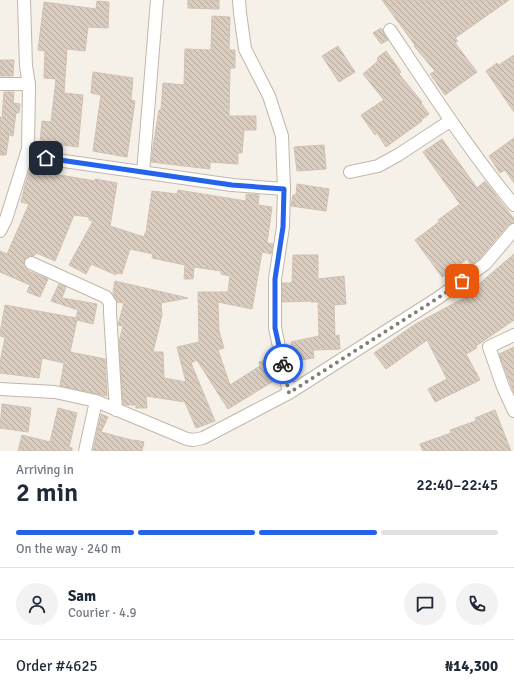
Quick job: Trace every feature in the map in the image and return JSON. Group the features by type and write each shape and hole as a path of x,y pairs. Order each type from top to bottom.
{"street":[{"path":"0,231 6,219 28,149 29,84 26,66 24,0"},
{"path":"143,173 157,0"},
{"path":"239,0 245,49 269,96 282,136 284,189 283,227 275,279 275,328 289,393"},
{"path":"390,30 450,120 492,178 514,205"},
{"path":"0,84 29,84"},
{"path":"350,172 378,166 398,155 450,120"},
{"path":"28,149 36,157 232,185 284,189"},
{"path":"0,388 55,392 96,401 199,445 215,432 289,393 438,298 485,264 514,230"},
{"path":"31,263 106,297 110,303 116,410"},
{"path":"514,335 489,347 514,411"},
{"path":"85,451 96,401"}],"building":[{"path":"188,0 219,0 219,9 188,8"},
{"path":"382,0 509,0 455,38 458,41 455,43 477,72 445,95 430,74 435,71 414,46 415,45"},
{"path":"97,1 109,2 108,28 88,27 85,51 67,49 64,93 83,95 78,147 40,142 42,121 51,122 56,79 44,78 45,51 38,50 44,2 96,9"},
{"path":"212,16 230,17 229,50 235,50 235,68 230,68 229,116 256,116 256,130 244,130 242,153 238,153 238,164 210,162 210,169 151,162 159,110 161,110 163,83 184,85 185,49 211,50"},
{"path":"381,28 388,40 381,44 373,33"},
{"path":"338,46 355,72 339,82 322,56"},
{"path":"386,51 401,72 399,74 422,102 421,103 429,114 421,120 422,121 386,147 377,133 375,135 361,115 384,100 363,74 378,61 377,58"},
{"path":"514,55 514,112 486,71 497,63 499,65"},
{"path":"0,60 14,60 13,76 0,76"},
{"path":"93,72 133,78 131,100 135,101 127,157 93,151 101,95 91,93"},
{"path":"4,92 14,92 13,103 20,104 19,113 16,113 13,136 9,135 6,155 0,155 0,117 2,118"},
{"path":"514,138 514,183 505,170 500,173 489,156"},
{"path":"442,139 477,188 485,181 514,219 514,223 508,225 480,258 471,265 467,259 442,277 415,240 439,222 438,220 460,204 423,152"},
{"path":"324,145 326,169 297,171 294,147"},
{"path":"32,163 38,165 36,171 95,181 95,179 117,183 110,226 144,237 146,233 152,191 177,194 178,190 246,201 246,194 259,195 258,205 272,207 267,243 273,244 271,254 262,252 252,309 218,302 219,331 224,348 218,350 230,385 260,366 259,362 271,358 277,379 228,409 197,360 191,363 215,421 196,428 185,402 146,396 147,408 136,408 136,405 123,404 119,342 123,326 118,325 124,303 117,302 113,293 115,281 188,298 161,303 162,315 153,352 163,352 164,378 186,382 177,347 199,342 198,292 228,292 230,276 221,274 221,271 194,267 193,279 184,279 185,265 152,258 153,254 130,249 122,274 116,273 116,275 91,264 86,274 69,265 93,221 89,220 89,217 74,215 55,261 36,253 34,256 30,256 24,260 24,264 28,271 48,279 40,297 27,292 30,285 0,272 0,251 7,254 29,204 21,202"},
{"path":"297,184 329,189 326,211 291,206 293,195 296,195"},
{"path":"514,254 514,320 476,346 477,348 466,354 480,380 435,402 428,389 447,379 427,340 386,369 374,353 414,325 464,298 459,292 477,279 479,284"},
{"path":"293,255 318,255 318,279 344,276 346,304 334,305 335,336 339,335 340,349 313,350 314,358 294,361 291,342 319,336 318,302 282,302 282,283 292,283"},
{"path":"59,284 66,287 62,298 97,304 93,324 77,320 70,352 105,359 107,396 60,386 64,363 42,358 39,378 0,373 0,363 5,337 0,336 0,333 5,305 76,318 78,310 51,301"},
{"path":"514,347 514,393 499,354"},
{"path":"2,404 31,408 28,432 0,428"},
{"path":"58,408 77,413 69,447 72,448 72,451 18,451 22,435 50,442"},
{"path":"495,410 511,451 423,451 420,444 451,433 450,430 476,421 475,418"},
{"path":"101,414 108,417 101,432 144,442 142,451 93,451"}],"way so far":[{"path":"283,364 289,393 438,298 462,281"}],"route":[{"path":"46,158 232,185 284,189 283,227 275,279 275,328 283,364"}]}
